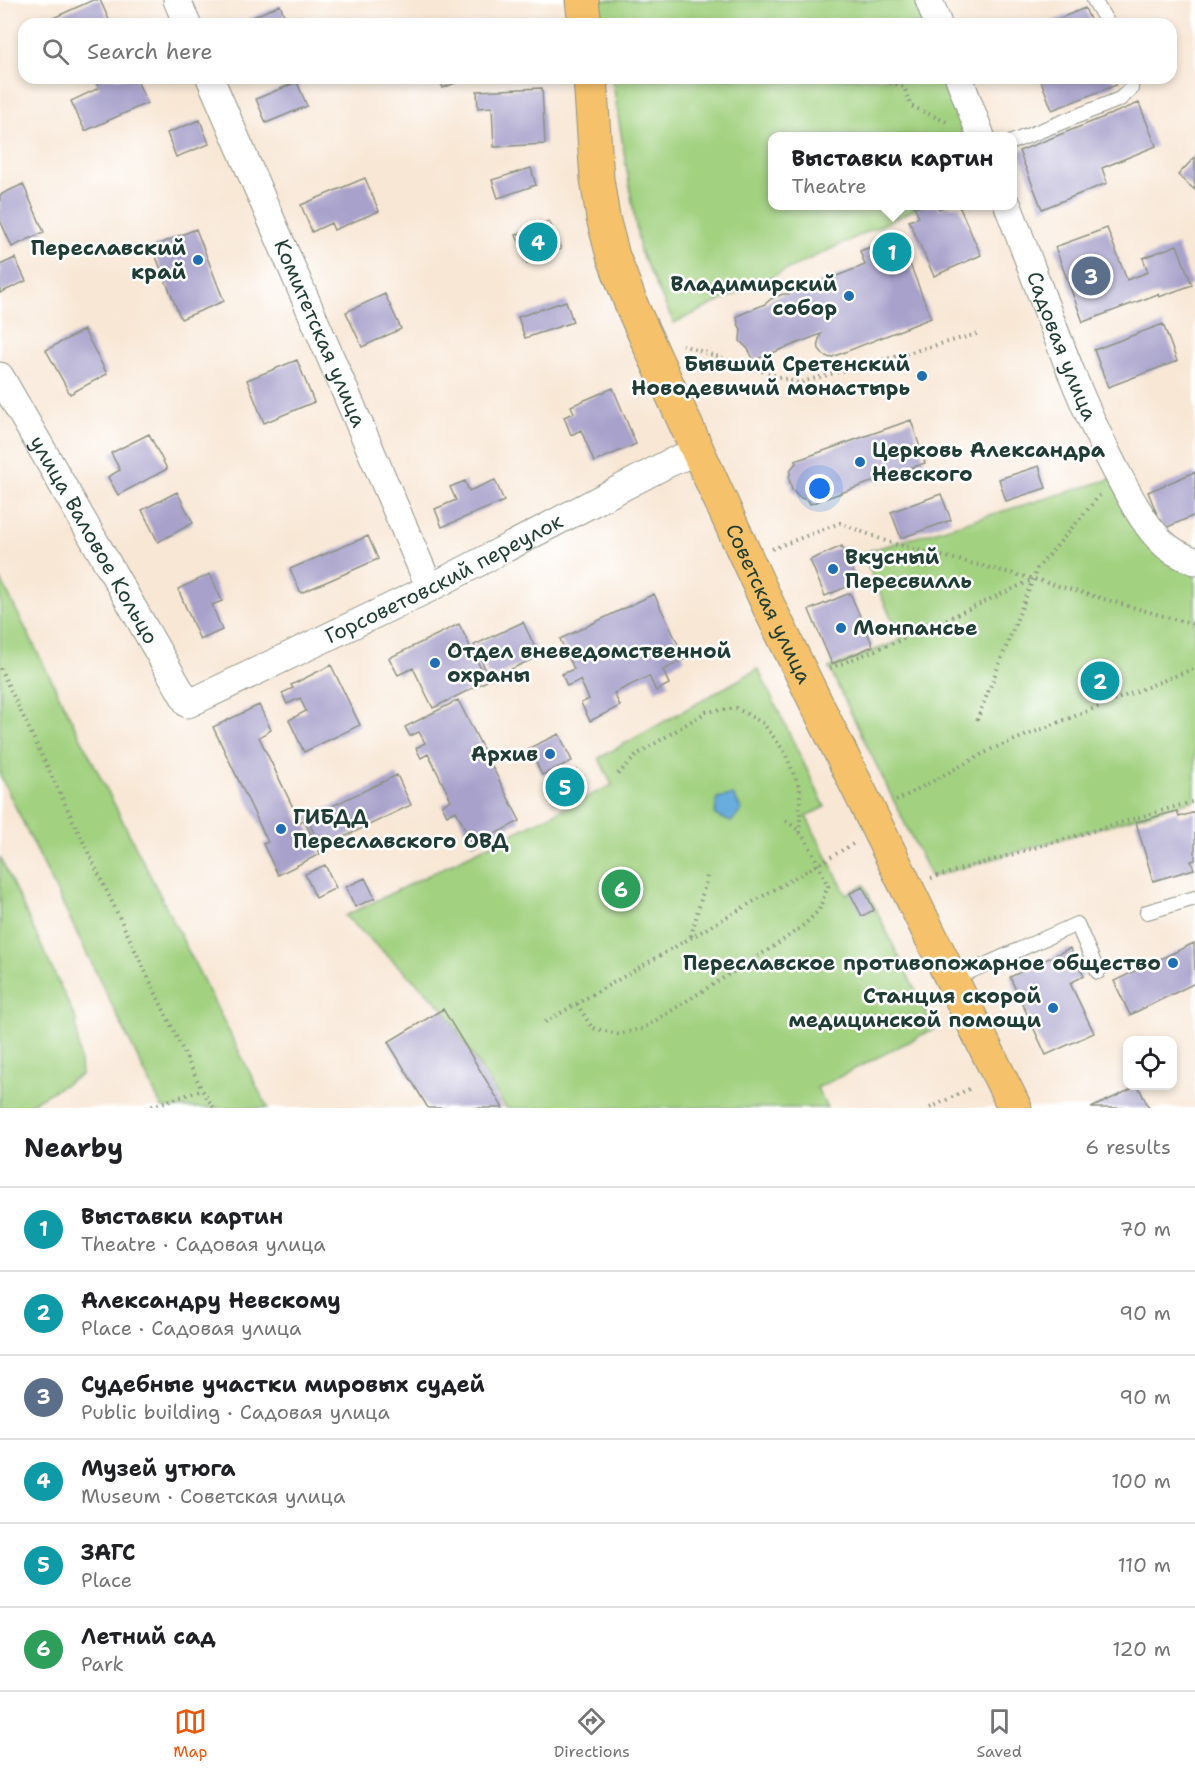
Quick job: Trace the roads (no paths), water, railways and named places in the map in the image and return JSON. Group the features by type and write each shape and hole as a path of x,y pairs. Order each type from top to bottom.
{"main road":[{"path":"582,0 584,18"},
{"name":"Советская улица","path":"590,84 597,179 603,218 613,256 651,352 769,607 1015,1108"}],"street":[{"path":"177,0 184,18"},
{"path":"929,0 936,18"},
{"name":"Комитетская улица","path":"213,84 430,588"},
{"path":"961,84 979,132"},
{"name":"Садовая улица","path":"1010,210 1093,426 1117,472 1133,502 1160,541 1175,553 1195,561"},
{"name":"улица Валовое Кольцо","path":"0,376 188,704"},
{"name":"Горсоветовский переулок","path":"188,704 430,588 697,450"}],"lane":[{"path":"1094,0 1104,18"},
{"path":"1017,140 1120,99 1131,89 1131,84"},
{"path":"1147,912 1195,898"},
{"path":"953,979 1077,924 1098,972"}],"water":[{"path":"733,795 742,810 731,822 715,815 717,798"}],"place":[{"name":"Музей утюга","path":"538,242"},
{"name":"Выставки картин","path":"892,252"},
{"name":"Переславский край","path":"198,260"},
{"name":"Судебные участки мировых судей","path":"1091,276"},
{"name":"Владимирский собор","path":"849,296"},
{"name":"Бывший Сретенский Новодевичий монастырь","path":"922,376"},
{"name":"Церковь Александра Невского","path":"860,462"},
{"name":"Вкусный Пересвилль","path":"833,569"},
{"name":"Монпансье","path":"841,628"},
{"name":"Отдел вневедомственной охраны","path":"435,663"},
{"name":"Александру Невскому","path":"1100,681"},
{"name":"Архив","path":"550,754"},
{"name":"ЗАГС","path":"565,787"},
{"name":"ГИБДД Переславского ОВД","path":"281,829"},
{"name":"Летний сад","path":"621,889"},
{"name":"Переславское противопожарное общество","path":"1173,963"},
{"name":"Станция скорой медицинской помощи","path":"1053,1008"}]}
